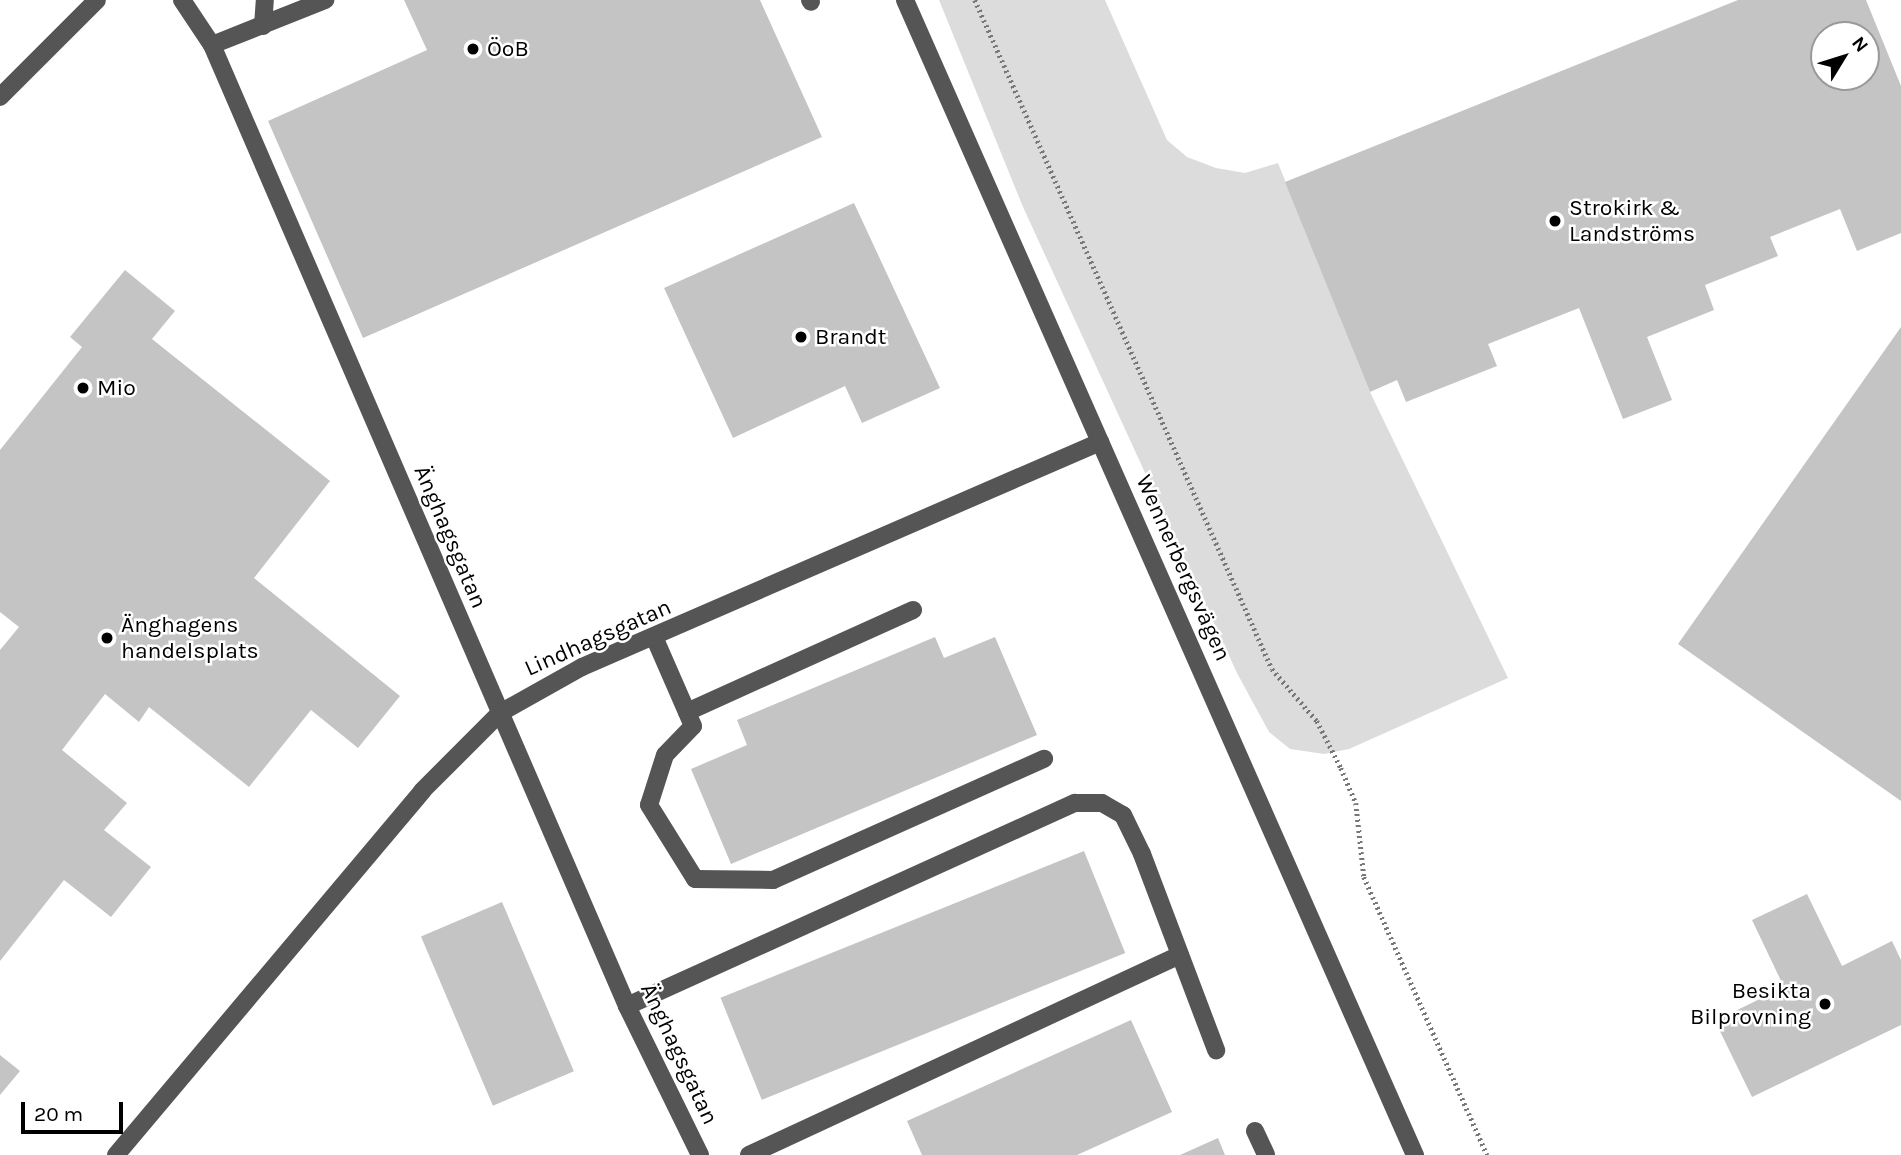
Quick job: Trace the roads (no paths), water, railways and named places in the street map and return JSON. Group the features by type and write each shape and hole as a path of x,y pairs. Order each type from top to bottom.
{"street":[{"path":"0,97 97,0"},
{"name":"Änghagsgatan","path":"182,0 212,45 627,1006 700,1155"},
{"path":"262,26 265,0"},
{"path":"212,45 325,0"},
{"name":"Wennerbergsvägen","path":"905,0 1415,1155"},
{"name":"Lindhagsgatan","path":"116,1155 422,791 500,713 582,667 655,639 1100,442"},
{"path":"687,712 913,610"},
{"path":"655,639 693,726 665,755 649,805 695,879 773,880 1044,759"},
{"path":"627,1006 1075,803 1102,803 1123,816 1216,1050"},
{"path":"749,1155 1180,955"},
{"path":"1255,1131 1266,1155"}],"place":[{"name":"ÖoB","path":"473,49"},
{"name":"Strokirk & Landströms","path":"1555,221"},
{"name":"Brandt","path":"801,337"},
{"name":"Mio","path":"83,388"},
{"name":"Änghagens handelsplats","path":"107,638"},
{"name":"Besikta Bilprovning","path":"1825,1004"}]}
